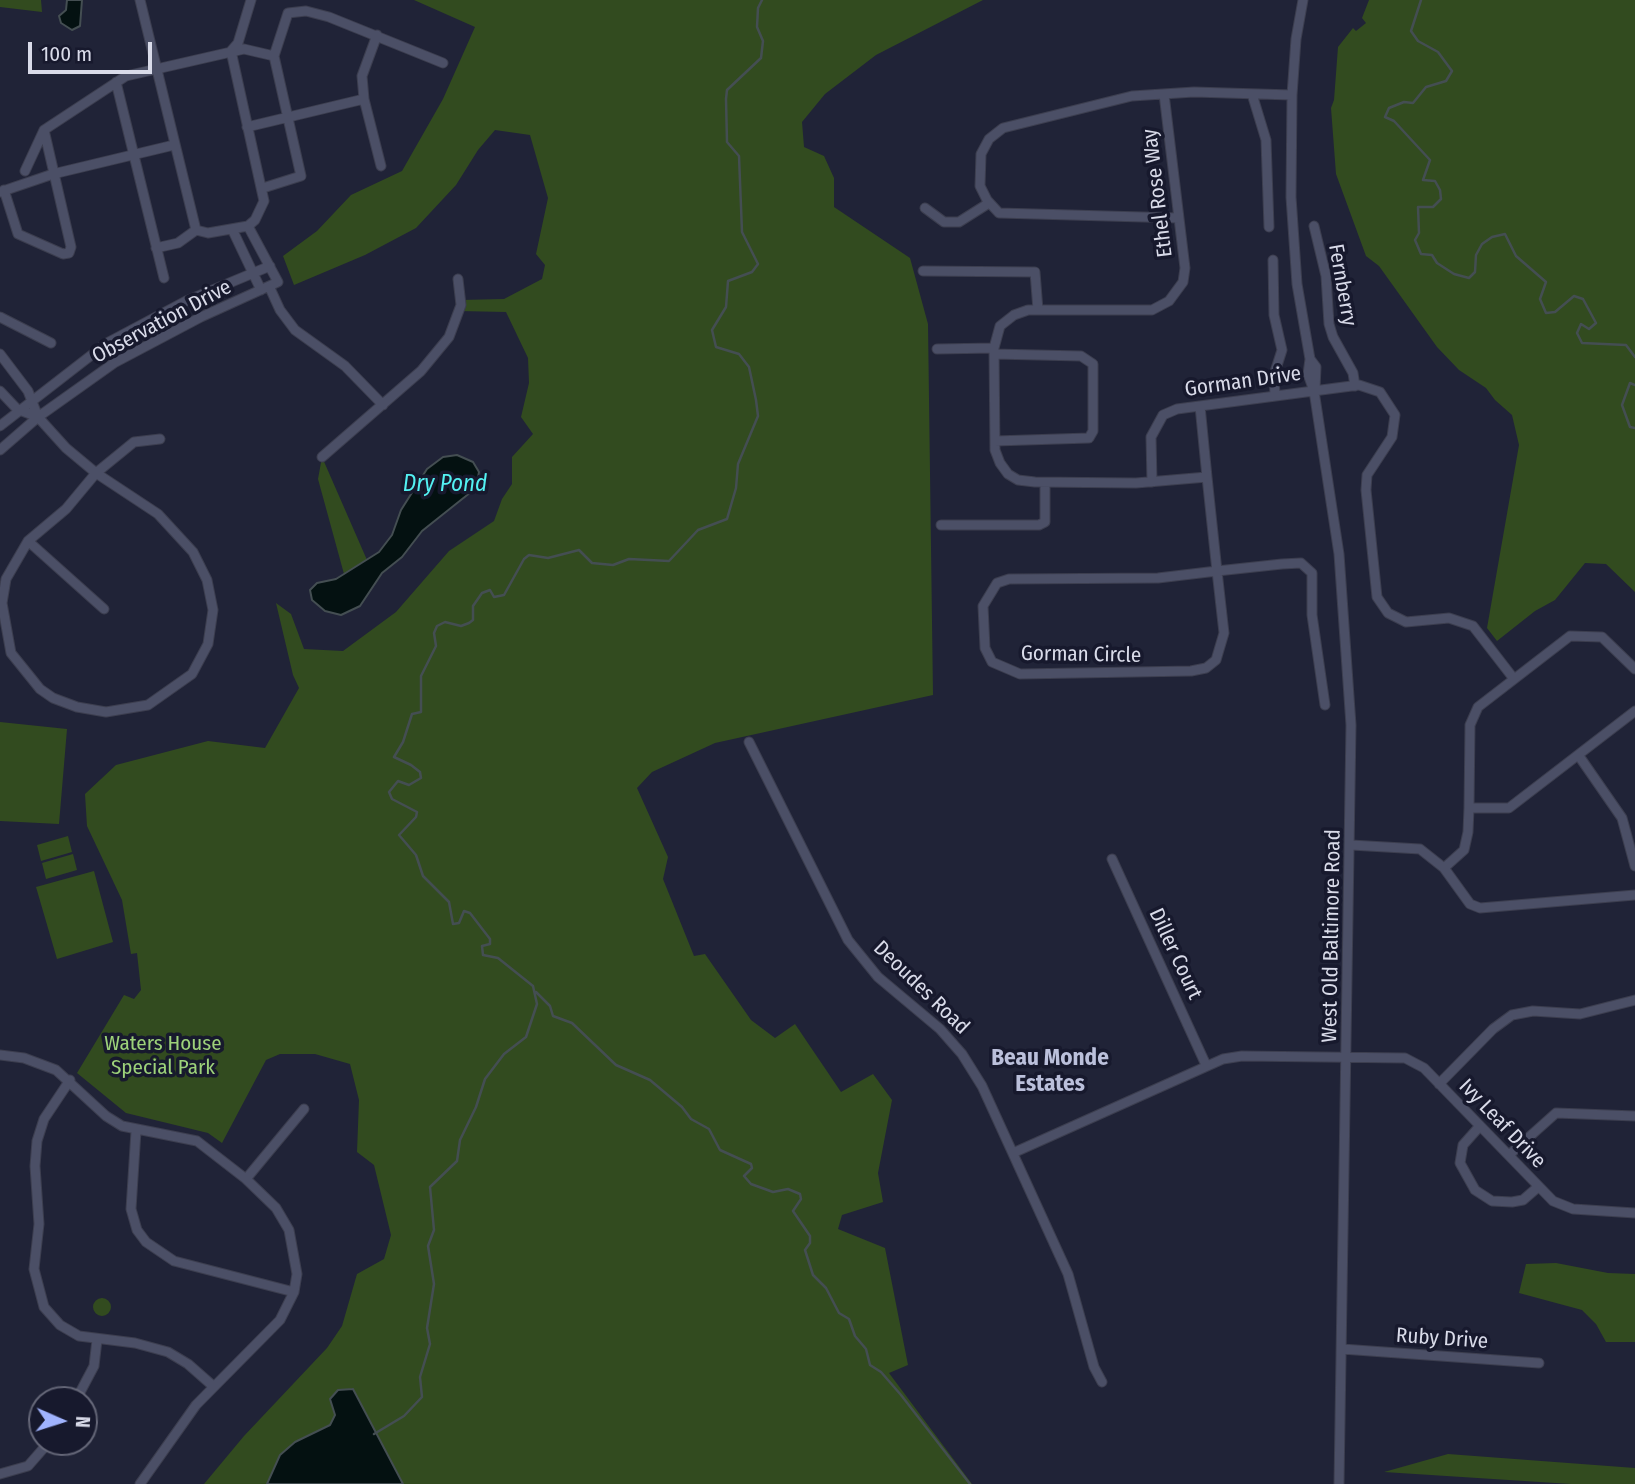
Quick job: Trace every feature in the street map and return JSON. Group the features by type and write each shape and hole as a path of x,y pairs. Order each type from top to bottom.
{"street":[{"path":"140,0 197,230"},
{"path":"231,51 238,43 251,0"},
{"name":"West Old Baltimore Road","path":"1303,0 1296,39 1292,95 1291,197 1296,272 1310,359 1316,367 1314,391 1335,530 1345,618 1351,725 1339,1484"},
{"path":"263,188 300,176 274,56 284,19 295,10 329,17 443,63"},
{"path":"377,35 362,76 364,99 381,166"},
{"path":"25,171 44,130 126,76 244,49 274,56"},
{"path":"156,248 178,243 197,230 208,233 233,231 248,226 260,212 263,188 231,51"},
{"path":"116,82 164,278"},
{"name":"Ethel Rose Way","path":"1164,94 1179,218 1183,282 1169,301 1152,310 1038,310 1014,315 1000,326 994,351 995,440 1000,463 1008,474 1018,480 1045,483 1152,482 1207,477"},
{"path":"1252,94 1266,139 1269,227"},
{"path":"1179,218 999,213 980,186 981,154 989,139 1003,128 1132,96 1292,95"},
{"path":"247,127 364,99"},
{"path":"44,130 52,174 71,247 69,253 62,254 18,234 2,191 52,174 174,145"},
{"path":"925,208 944,222 958,222 989,202"},
{"path":"248,226 270,267 269,286"},
{"name":"Fernberry","path":"1314,226 1326,276 1329,324 1333,337 1353,373 1355,386"},
{"path":"233,231 254,274 269,286 280,310 295,330 345,366 383,405"},
{"path":"1273,260 1274,315 1282,350 1274,375 1275,396"},
{"name":"Observation Drive","path":"0,426 17,409 107,343 139,324 187,300 270,267"},
{"path":"923,271 1035,272 1039,288 1038,310"},
{"path":"322,457 421,371 449,337 461,305 458,279"},
{"name":"Observation Drive","path":"0,450 38,417 114,363 201,317 269,286"},
{"path":"0,317 51,343"},
{"path":"937,349 1081,356 1093,365 1093,431 1089,438 995,440"},
{"path":"0,354 31,399 38,417 66,449 96,473 158,514 194,552 207,580 213,610 208,644 192,674 148,705 106,712 77,707 53,698 30,680 11,653 4,628 4,591 16,557 28,541 66,509 96,473 134,442 160,439"},
{"path":"1355,386 1370,387 1380,392 1395,415 1392,436 1367,475 1366,490 1377,597 1388,614 1406,622 1449,618 1473,626 1514,679"},
{"name":"Gorman Drive","path":"1152,482 1151,437 1163,415 1177,409 1355,386"},
{"path":"0,391 17,409 38,417"},
{"name":"Gorman Circle","path":"1200,406 1224,633 1216,660 1206,668 1156,674 1020,674 992,662 985,648 984,606 997,583 1009,579 1158,578 1217,571"},
{"path":"941,525 1039,525 1045,522 1045,483"},
{"path":"28,541 104,608"},
{"path":"1217,571 1294,563 1307,567 1312,573 1312,615 1325,705"},
{"path":"1444,868 1464,850 1468,832 1470,725 1478,707 1570,636 1602,637 1635,669"},
{"path":"0,659 11,653"},
{"path":"1469,808 1509,808 1635,711"},
{"name":"Deoudes Road","path":"748,742 848,940 878,976 940,1030 962,1054 982,1086 1068,1274 1094,1367 1101,1382"},
{"path":"1578,756 1609,796 1631,834 1635,866"},
{"path":"1351,845 1420,849 1444,868 1459,893 1470,904 1480,908 1635,895"},
{"name":"Diller Court","path":"1112,859 1206,1065"},
{"path":"1439,1084 1493,1028 1512,1015 1533,1011 1580,1014 1635,1000"},
{"path":"0,1055 40,1063 70,1080 106,1116 136,1131 182,1136 197,1141 246,1179 276,1208 289,1230 297,1274 294,1292 281,1320 213,1386 177,1429 140,1484"},
{"name":"Ivy Leaf Drive","path":"1013,1153 1206,1065 1242,1056 1405,1058 1415,1061 1538,1187 1563,1207 1635,1213"},
{"path":"70,1080 44,1119 37,1141 35,1285 44,1307 60,1325 79,1336 135,1343 168,1352 188,1364 213,1386"},
{"path":"246,1179 304,1109"},
{"path":"1509,1155 1556,1113 1635,1116"},
{"path":"1479,1127 1463,1146 1461,1163 1462,1171 1475,1190 1492,1201 1512,1202 1523,1200 1538,1187"},
{"path":"136,1131 131,1209 137,1230 146,1242 174,1261 294,1292"},
{"path":"83,1386 94,1366 97,1340"},
{"name":"Ruby Drive","path":"1342,1349 1539,1363"},
{"path":"0,1474 28,1466 37,1456"}],"green space":[{"path":"0,0 41,0 42,12 0,7"},
{"name":"Waters House Special Park","path":"414,0 983,0 876,55 825,94 802,122 804,147 824,156 834,178 834,207 910,258 928,324 933,695 715,743 652,772 637,788 668,857 663,879 694,956 705,954 751,1020 775,1038 795,1024 841,1092 873,1074 892,1100 878,1173 883,1202 842,1215 838,1229 885,1248 908,1365 889,1373 972,1484 204,1484 244,1436 327,1348 342,1326 357,1274 384,1259 391,1235 374,1165 357,1152 359,1100 350,1064 315,1054 280,1054 266,1060 222,1143 208,1133 126,1113 77,1073 124,995 134,999 141,990 137,953 131,954 122,900 87,826 85,794 116,765 208,741 265,748 299,688 293,675 276,603 291,614 304,649 343,651 396,612 449,551 494,521 502,499 512,484 512,457 533,434 521,417 529,383 528,358 506,312 459,311 460,300 504,299 542,279 545,265 536,254 548,198 530,135 495,130 478,150 456,185 416,228 365,255 294,285 283,256 317,231 351,195 402,171 443,99 475,27"},
{"path":"1369,0 1635,0 1635,592 1606,564 1585,563 1555,600 1535,611 1497,641 1487,628 1519,445 1512,415 1486,388 1459,370 1437,347 1379,266 1366,256 1336,174 1331,108 1338,47 1353,28 1356,31 1366,23 1362,18"},
{"path":"322,457 367,560 344,574 318,479"},
{"path":"0,722 67,729 59,824 0,821"},
{"path":"68,836 72,852 41,861 37,845"},
{"path":"73,854 77,870 46,879 42,863"},
{"path":"94,871 113,942 57,959 36,887"},
{"path":"1556,1263 1608,1273 1635,1274 1635,1342 1606,1342 1596,1324 1582,1310 1519,1293 1526,1264"},
{"path":"102,1298 108,1301 111,1307 108,1313 102,1316 96,1313 93,1307 96,1301"},
{"path":"1448,1454 1635,1468 1635,1484 1571,1484 1384,1472"}],"water":[{"path":"67,0 82,0 80,26 72,30 61,23 59,16 66,10"},
{"name":"Dry Pond","path":"457,455 473,462 479,472 476,488 422,531 402,557 382,573 360,606 341,615 325,611 312,600 310,590 317,583 336,579 379,552 392,535 401,510 427,469 443,457"},
{"path":"353,1389 403,1484 267,1484 280,1455 295,1442 330,1425 335,1415 330,1399 338,1390"}],"waterway":[{"path":"374,1434 404,1416 422,1397 420,1377 430,1344 427,1328 434,1284 428,1246 434,1230 430,1187 457,1161 460,1140 476,1107 485,1079 504,1054 526,1037 537,1004 533,986 498,958 483,955 482,946 490,944 490,939 470,913 464,911 459,923 453,924 449,902 423,876 416,855 399,835 416,817 417,812 392,799 389,792 398,781 409,785 421,778 420,772 394,757 403,742 412,714 421,712 421,676 436,646 434,633 437,626 445,622 461,626 473,620 473,606 482,593 490,590 494,597 504,595 524,559 529,555 548,558 579,550 592,563 613,565 629,559 669,561 698,530 727,519 736,488 738,464 758,416 749,367 739,354 716,347 712,330 726,307 728,281 752,272 758,264 742,232 739,156 727,142 726,99 727,90 761,58 763,41 757,27 758,8 762,0"},
{"path":"1421,0 1411,31 1418,41 1438,52 1452,71 1446,81 1426,87 1413,103 1404,102 1389,108 1385,117 1394,121 1430,160 1423,180 1435,181 1440,190 1441,199 1433,207 1418,207 1419,233 1415,240 1421,254 1432,255 1437,263 1454,274 1469,278 1475,272 1476,255 1482,244 1492,237 1505,234 1516,256 1546,282 1540,299 1546,313 1555,312 1574,296 1583,299 1596,323 1589,329 1581,324 1577,333 1582,343 1626,345 1635,357"},
{"path":"1635,385 1630,383 1622,405 1630,427 1635,428"},
{"path":"536,992 550,1006 553,1016 572,1023 616,1065 650,1080 682,1107 691,1119 709,1129 720,1150 751,1164 752,1168 744,1176 751,1184 773,1192 788,1189 800,1194 801,1199 793,1211 810,1236 810,1243 805,1250 813,1275 826,1288 839,1313 849,1319 855,1336 866,1349 870,1365 881,1372 901,1395 970,1484"}],"district":[{"name":"Beau Monde Estates","path":"1050,1072"}]}
